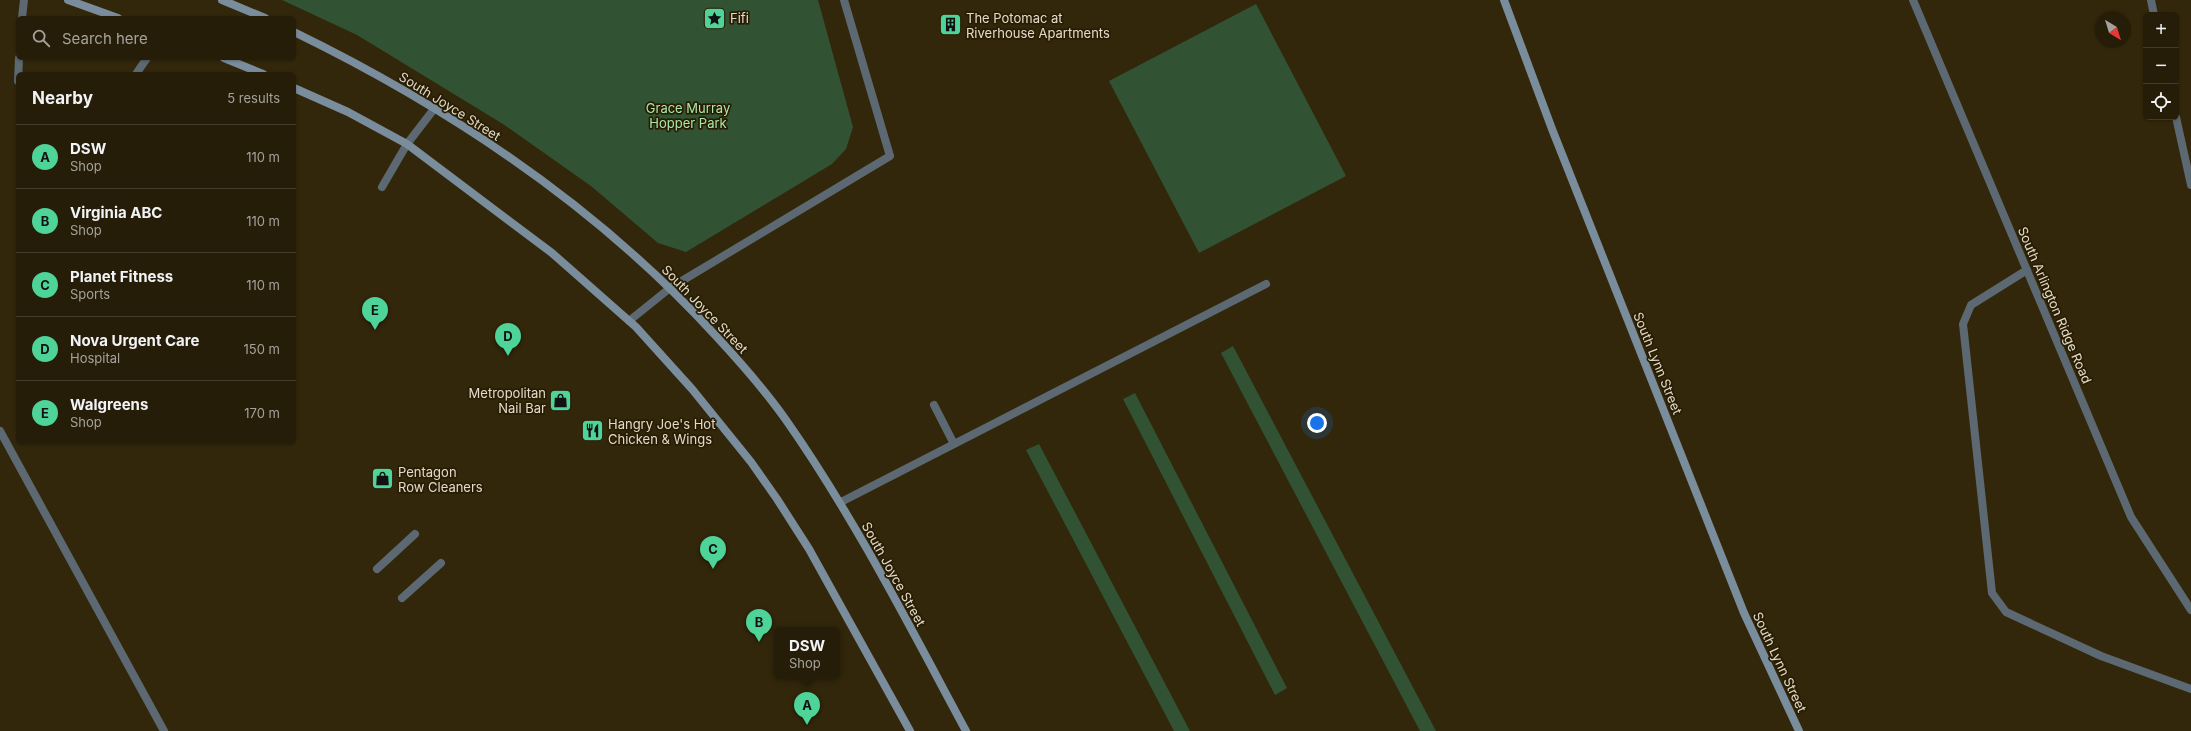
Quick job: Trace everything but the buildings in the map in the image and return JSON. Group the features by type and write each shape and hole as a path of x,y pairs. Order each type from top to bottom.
{"main road":[{"path":"68,0 112,16"},
{"path":"222,0 260,16"},
{"name":"South Lynn Street","path":"1504,0 1555,137 1741,605 1799,731"},
{"name":"South Joyce Street","path":"296,33 334,51 434,109 540,178 606,229 670,288 747,370 786,419 841,502 966,731"},
{"path":"229,60 258,72"},
{"path":"296,89 348,112 407,144 448,173 552,253 629,321 692,389 751,462 778,499 813,556 910,731"}],"street":[{"path":"22,16 24,0"},
{"path":"629,321 670,288 890,156 844,0"},
{"name":"South Arlington Ridge Road","path":"1913,0 2131,517 2191,610"},
{"path":"2151,0 2153,12"},
{"path":"18,72 19,60"},
{"path":"137,72 146,60"},
{"path":"382,187 407,144 434,109"},
{"path":"2177,120 2191,185"},
{"path":"2027,270 1971,305 1963,324 1992,593 2006,612 2101,656 2191,689"},
{"path":"841,502 1266,284"},
{"path":"934,405 954,444"},
{"path":"0,431 164,731"},
{"path":"377,569 415,534"},
{"path":"402,598 441,563"}],"green space":[{"name":"Grace Murray Hopper Park","path":"282,0 818,0 853,127 846,149 832,164 686,252 658,243 591,186 503,124 357,35"},
{"path":"1256,4 1346,176 1199,253 1109,81"},
{"path":"1233,346 1436,731 1420,731 1221,353"},
{"path":"1135,393 1287,688 1275,695 1123,399"},
{"path":"1039,444 1190,731 1174,731 1026,450"}],"place":[{"name":"Fifi","path":"715,18"},
{"name":"The Potomac at Riverhouse Apartments","path":"950,25"},
{"name":"Walgreens","path":"375,330"},
{"name":"Nova Urgent Care","path":"508,356"},
{"name":"Metropolitan Nail Bar","path":"561,400"},
{"name":"Hangry Joe's Hot Chicken & Wings","path":"593,431"},
{"name":"Pentagon Row Cleaners","path":"383,479"},
{"name":"Planet Fitness","path":"713,569"},
{"name":"Virginia ABC","path":"759,642"},
{"name":"DSW","path":"807,725"}]}
